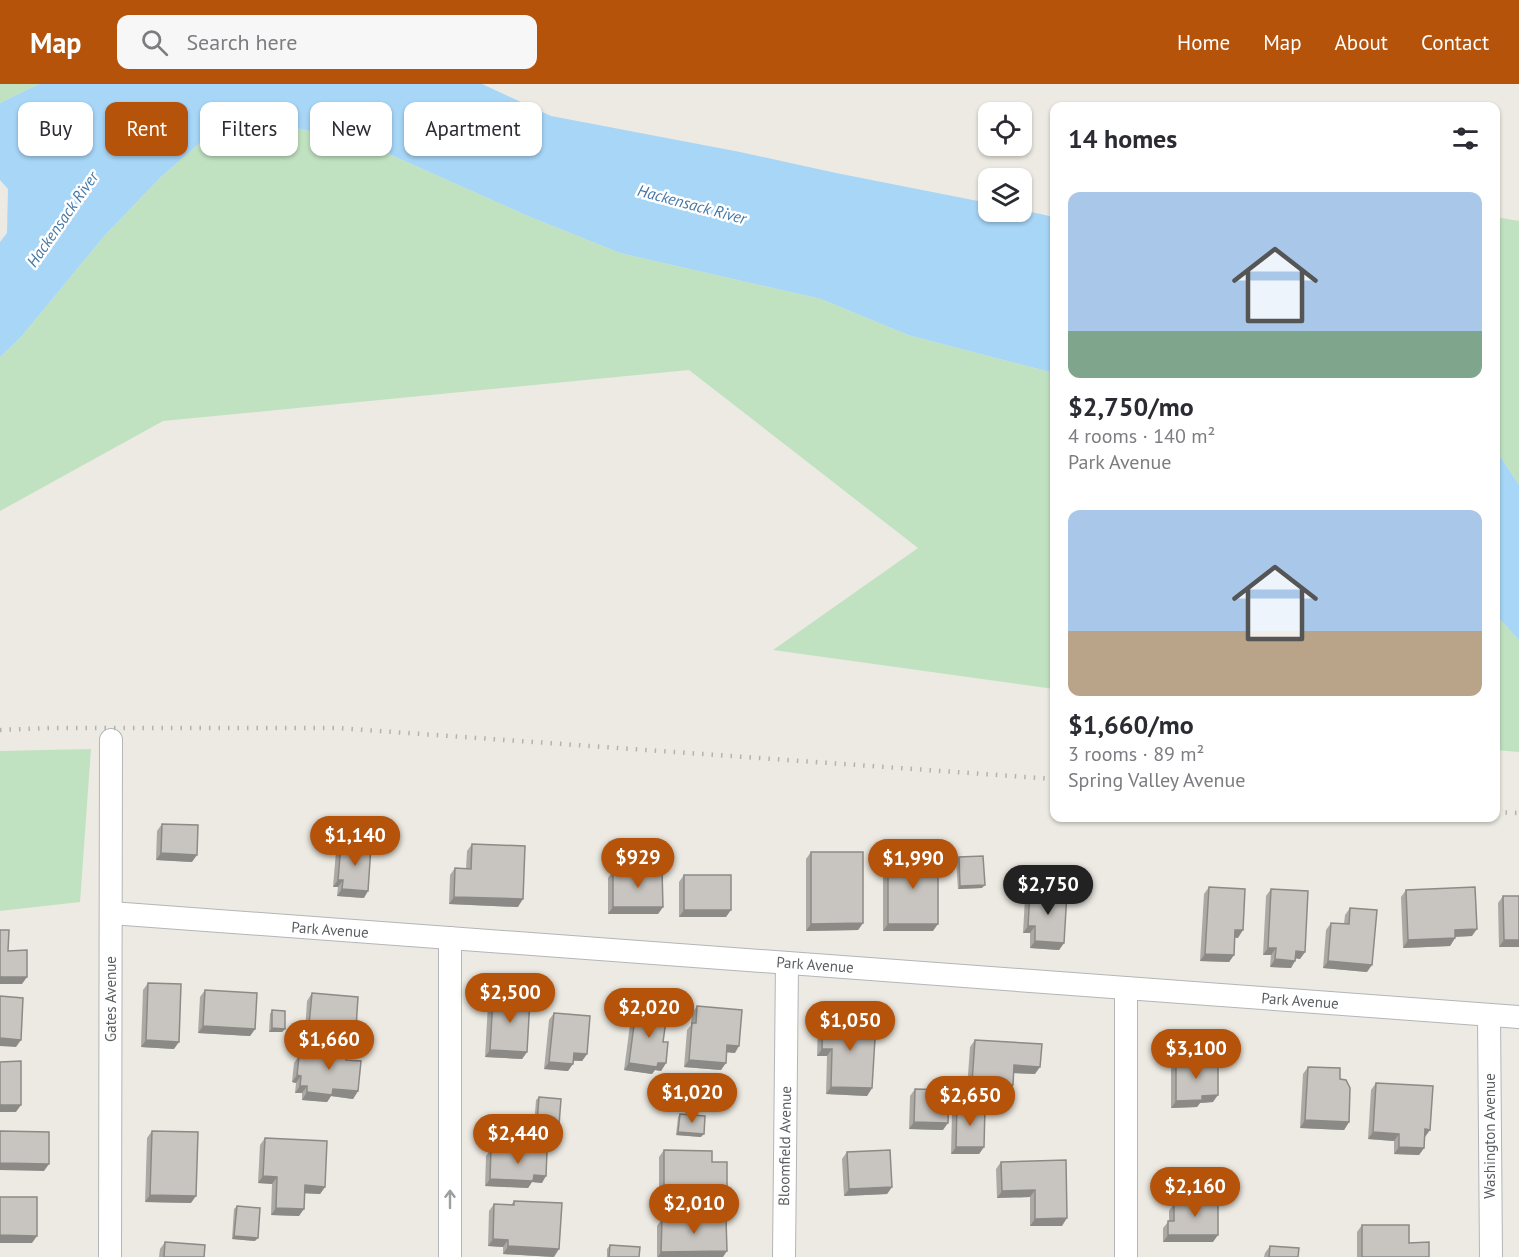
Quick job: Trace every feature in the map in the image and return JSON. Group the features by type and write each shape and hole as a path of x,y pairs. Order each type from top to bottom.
{"street":[{"name":"Gates Avenue","path":"110,1257 111,740"},
{"name":"Park Avenue","path":"111,913 1519,1017"},
{"path":"450,938 450,1257"},
{"name":"Bloomfield Avenue","path":"784,1257 787,963"},
{"path":"1126,988 1126,1257"},
{"name":"Washington Avenue","path":"1489,1015 1491,1257"}],"green space":[{"path":"0,84 39,84 0,103"},
{"path":"298,128 310,131 310,156 392,155 528,216 620,253 821,299 908,335 1050,372 1050,688 773,650 918,548 689,370 163,421 0,511 0,357 21,337 105,235 161,177 185,156 188,156 200,143 200,156 298,156"},
{"path":"1500,218 1519,221 1519,485 1500,456"},
{"path":"1500,619 1519,640 1519,752 1500,750"},
{"path":"91,749 80,902 0,911 0,751"}],"water":[{"name":"Hackensack River","path":"39,84 482,84 521,102 404,102 404,156 542,156 542,112 551,116 978,201 978,222 1032,222 1032,212 1050,216 1050,372 908,335 821,299 620,253 528,216 392,155 392,102 310,102 310,131 298,128 298,102 200,102 200,143 188,153 188,102 105,102 105,156 185,156 161,177 105,235 21,337 0,357 0,242 7,233 8,189 0,180 0,103"},
{"path":"1500,456 1519,485 1519,640 1500,619"}],"building":[{"path":"162,824 198,825 197,855 161,853"},
{"path":"341,844 371,846 368,891 342,889 343,880 338,880"},
{"path":"472,844 525,846 523,899 454,897 455,868 471,869"},
{"path":"811,852 863,852 863,923 811,924"},
{"path":"888,856 938,856 938,924 888,924"},
{"path":"983,856 985,885 960,886 959,857"},
{"path":"662,870 663,907 613,907 613,871"},
{"path":"684,875 731,875 731,910 684,910"},
{"path":"1209,887 1245,889 1243,930 1235,930 1234,955 1205,954"},
{"path":"1475,887 1477,929 1455,930 1455,938 1408,940 1406,890"},
{"path":"1271,889 1308,891 1305,952 1296,951 1295,961 1275,959 1276,948 1268,948"},
{"path":"1030,891 1067,893 1064,943 1035,941 1035,926 1028,926"},
{"path":"1503,896 1519,896 1519,940 1504,940"},
{"path":"1350,908 1377,910 1372,965 1328,961 1331,923 1349,924"},
{"path":"0,930 9,930 8,951 27,950 27,977 0,977"},
{"path":"148,983 181,984 179,1042 146,1040"},
{"path":"205,990 257,993 255,1029 203,1026"},
{"path":"312,993 358,997 356,1028 309,1025"},
{"path":"0,996 23,998 21,1040 0,1038"},
{"path":"493,997 530,999 527,1052 490,1050"},
{"path":"697,1006 742,1010 739,1046 727,1045 726,1063 689,1060 692,1023 696,1023"},
{"path":"272,1010 285,1011 285,1029 272,1028"},
{"path":"636,1010 667,1014 663,1042 668,1042 666,1063 658,1063 657,1067 629,1063"},
{"path":"554,1013 590,1016 587,1054 574,1053 573,1064 549,1062"},
{"path":"823,1019 876,1022 872,1088 831,1087 832,1049 822,1049"},
{"path":"975,1040 1042,1044 1040,1067 1014,1065 1013,1085 972,1082"},
{"path":"316,1043 348,1047 346,1060 361,1061 358,1091 333,1089 332,1095 307,1092 307,1086 300,1086 301,1076 297,1075 299,1056 315,1058"},
{"path":"21,1061 21,1105 0,1105 0,1062"},
{"path":"1176,1062 1218,1062 1218,1095 1202,1096 1202,1100 1176,1101"},
{"path":"1308,1067 1340,1068 1340,1079 1346,1080 1350,1088 1349,1122 1305,1120"},
{"path":"1376,1083 1433,1086 1430,1130 1425,1129 1424,1148 1399,1147 1399,1134 1373,1132"},
{"path":"915,1089 949,1090 948,1123 914,1122"},
{"path":"539,1097 561,1099 559,1125 537,1123"},
{"path":"957,1106 985,1107 984,1147 956,1147"},
{"path":"680,1114 705,1116 704,1134 678,1132"},
{"path":"0,1131 49,1132 49,1164 0,1163"},
{"path":"152,1131 198,1132 196,1196 150,1195"},
{"path":"265,1138 327,1141 325,1187 305,1185 304,1209 276,1208 277,1177 263,1176"},
{"path":"491,1149 547,1151 546,1176 534,1175 533,1181 490,1179"},
{"path":"664,1150 712,1151 712,1162 727,1162 727,1190 664,1190"},
{"path":"890,1150 892,1187 849,1189 847,1152"},
{"path":"1066,1160 1067,1218 1035,1219 1035,1190 1002,1191 1001,1162"},
{"path":"0,1197 37,1197 37,1236 0,1235"},
{"path":"1194,1199 1218,1199 1218,1235 1168,1235 1168,1221 1174,1221 1174,1203 1194,1203"},
{"path":"514,1201 562,1203 559,1249 508,1246 508,1240 493,1239 494,1204 514,1205"},
{"path":"237,1206 260,1208 258,1238 234,1236"},
{"path":"662,1219 726,1219 727,1251 661,1252"},
{"path":"1362,1225 1409,1225 1409,1243 1429,1242 1429,1257 1362,1257"},
{"path":"165,1242 205,1245 204,1257 164,1257"},
{"path":"610,1245 640,1247 639,1257 609,1257"},
{"path":"1270,1246 1299,1248 1298,1257 1269,1257"}],"railway":[{"path":"0,730 337,728 1050,779"},
{"path":"1500,812 1519,813"}]}
